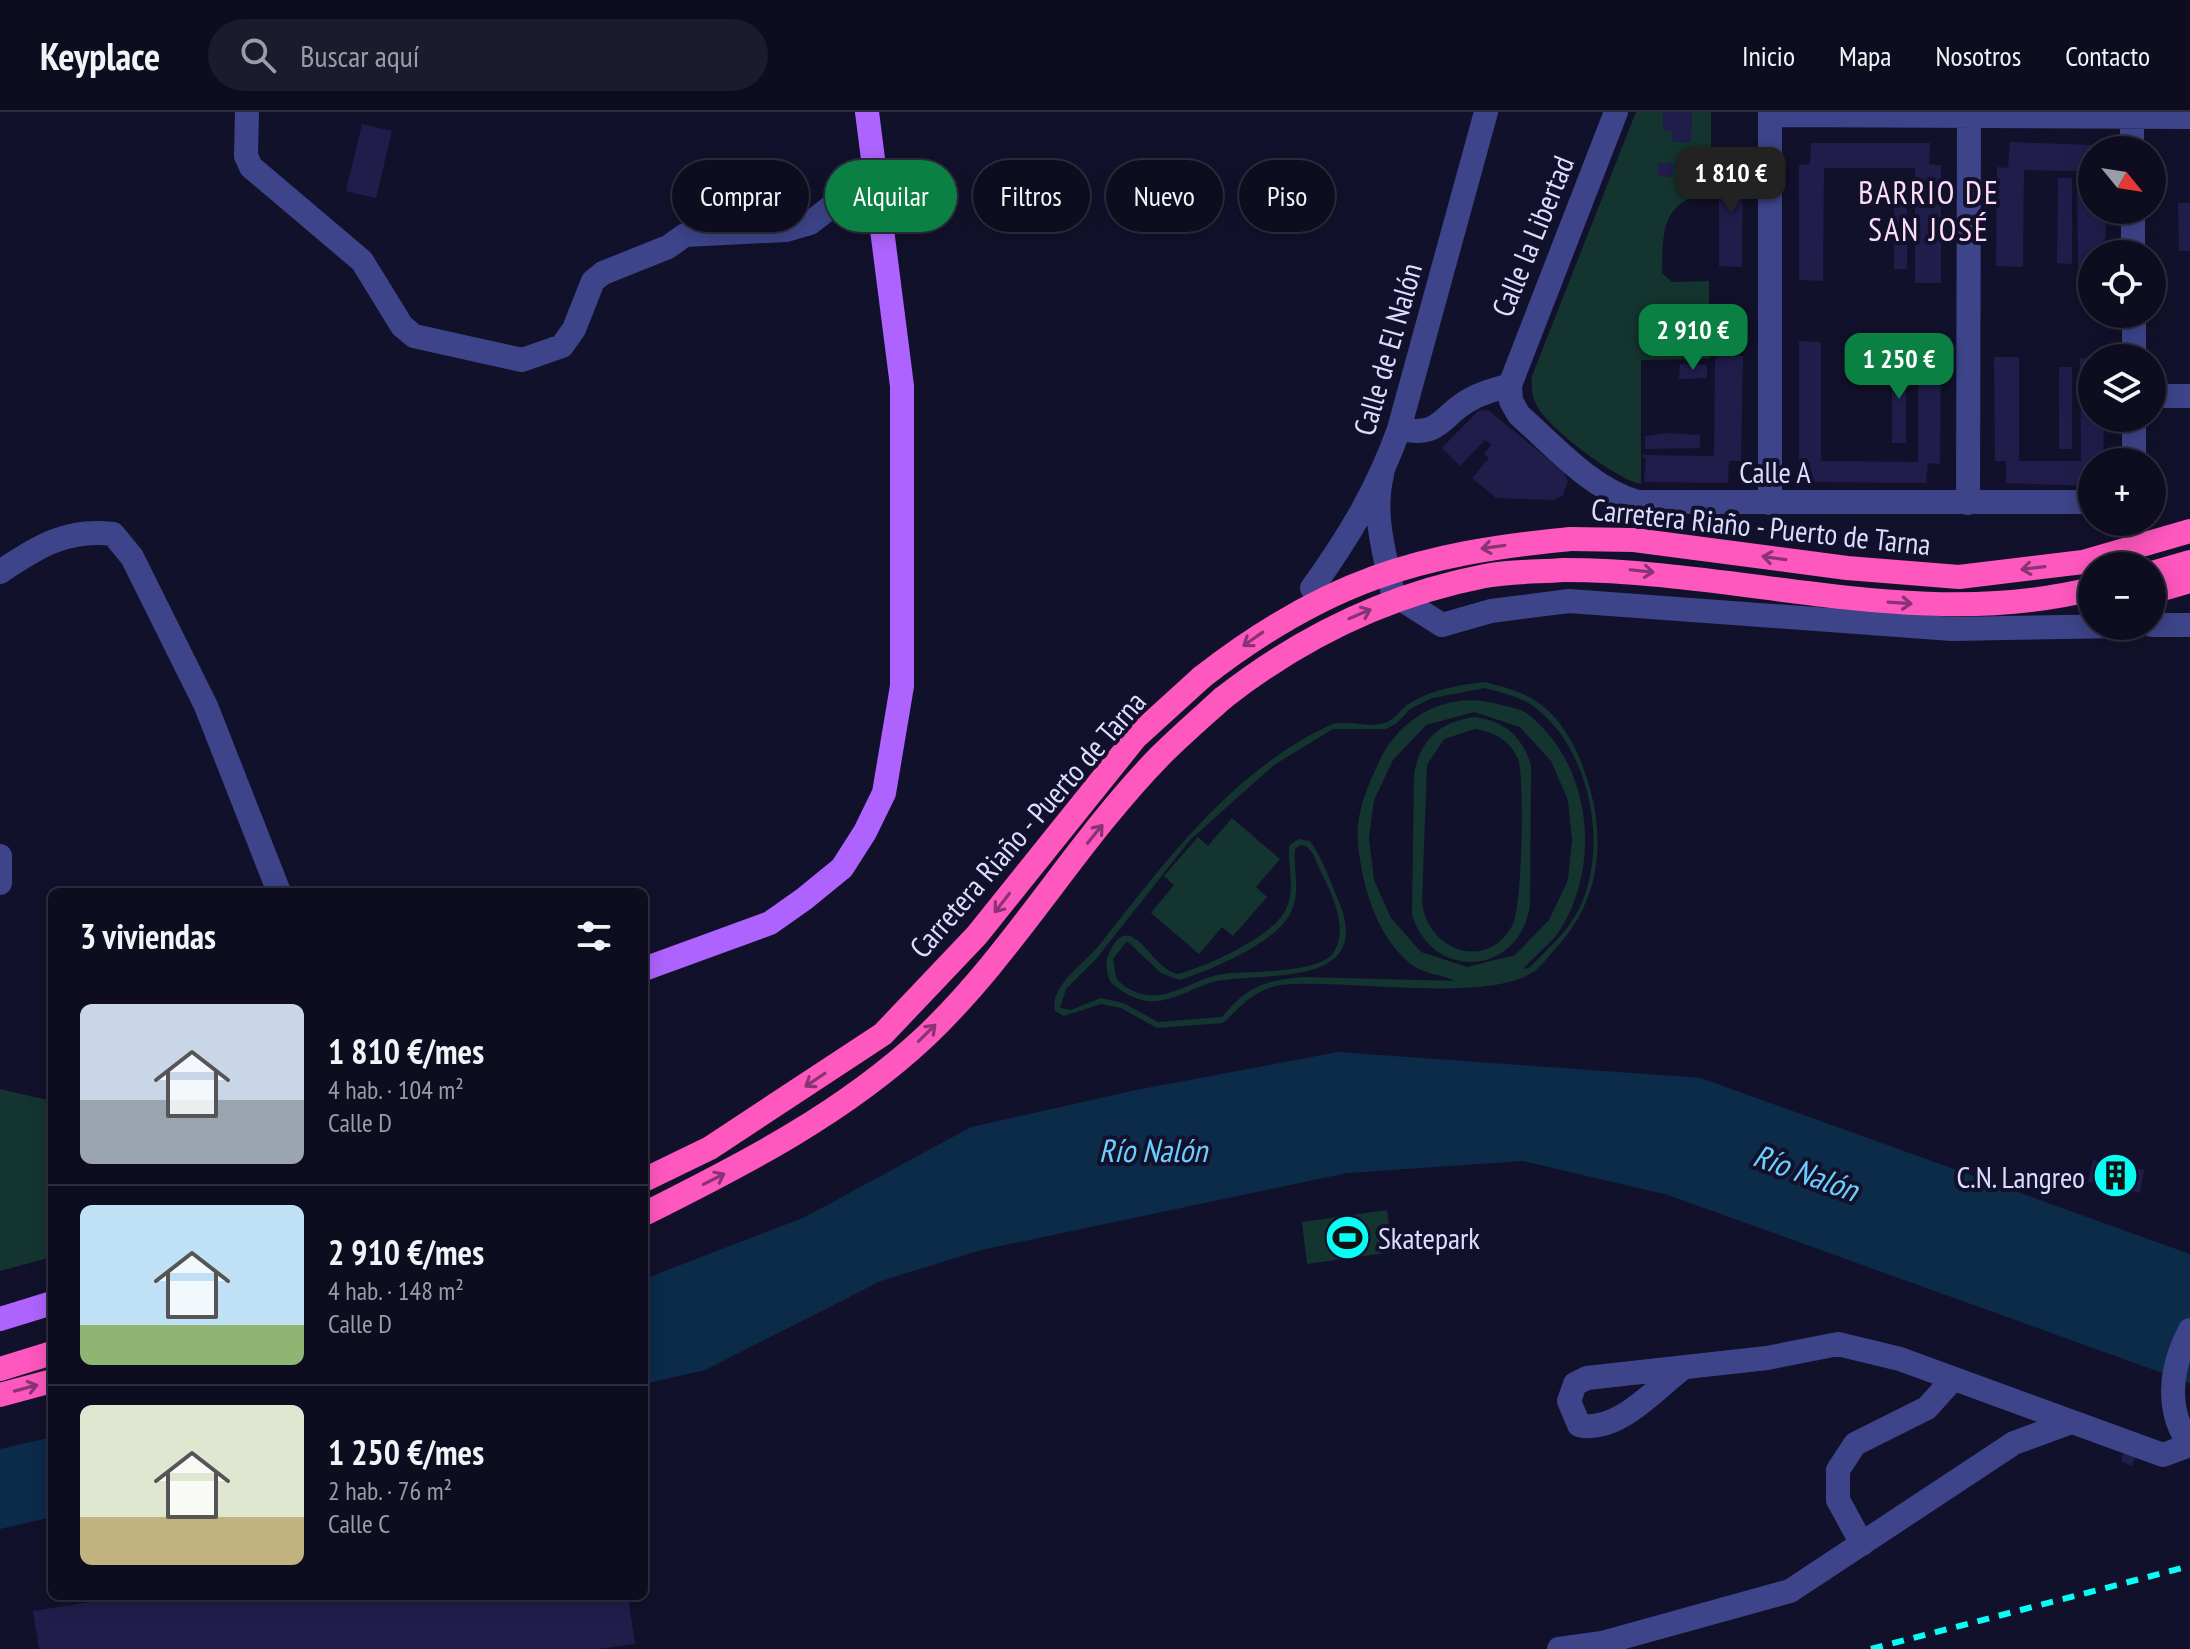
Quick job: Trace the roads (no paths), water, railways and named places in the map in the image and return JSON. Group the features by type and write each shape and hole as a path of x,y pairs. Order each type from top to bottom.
{"highway":[{"path":"2106,552 2190,516"},
{"name":"Carretera Riaño - Puerto de Tarna","path":"2118,552 2190,531"},
{"name":"Carretera Riaño - Puerto de Tarna","path":"648,1178 710,1148 883,1034 977,935 1136,737 1202,677 1256,635 1327,595 1418,562 1493,546 1571,539 1634,540 1847,568 1959,577 2078,563"},
{"path":"2166,569 2190,562"},
{"name":"Carretera Riaño - Puerto de Tarna","path":"648,1212 730,1171 832,1112 926,1036 1005,946 1159,757 1223,698 1267,663 1333,625 1376,607 1487,576 1564,570 1632,570 1841,599 1957,606 2078,594"},
{"path":"2166,588 2190,581"},
{"path":"0,1360 48,1352"},
{"path":"0,1369 48,1352"},
{"path":"0,1395 48,1382"}],"main road":[{"path":"867,112 873,160"},
{"path":"648,968 770,923 804,899 842,868 865,832 884,793 902,686 904,489 902,386 882,232"},
{"path":"0,1319 48,1304"}],"street":[{"path":"247,112 246,156 251,167 362,261 402,326 423,339 522,360 562,346 574,329 593,281 603,273 668,247 685,235 786,230 810,223 825,211"},
{"name":"Calle de El Nalón","path":"1312,588 1351,533 1382,475 1399,429 1486,112"},
{"name":"Calle la Libertad","path":"1510,385 1616,112"},
{"path":"1968,503 1969,113"},
{"path":"1770,503 1770,114 1969,113 2190,117"},
{"path":"2132,115 2132,136"},
{"path":"1399,429 1424,433 1438,427 1471,398 1510,385"},
{"name":"Calle A","path":"1510,385 1511,401 1519,415 1615,496 1638,502 2078,502"},
{"path":"2166,396 2190,396"},
{"path":"1382,475 1377,498 1378,517 1393,594 1442,625 1491,611 1569,601 1937,628 2078,626"},
{"path":"0,572 51,541 87,530 113,534 132,557 206,706 277,888"},
{"path":"2166,625 2190,625"},
{"path":"0,856 0,883"},
{"path":"1683,1368 1767,1358 1838,1344 1900,1359 2163,1455 2190,1445 2177,1426 2172,1404 2175,1370 2190,1330"},
{"path":"1862,1544 1838,1500 1838,1470 1855,1444 1927,1408 1953,1379"},
{"path":"1559,1649 1602,1643 1790,1591 2014,1443 2071,1422"}],"water":[{"name":"Río Nalón","path":"1338,1052 1701,1078 2190,1254 2190,1383 1668,1195 1523,1161 1347,1173 981,1250 881,1281 705,1370 648,1383 648,1277 805,1217 971,1127 1136,1090"},
{"path":"48,1438 48,1518 0,1529 0,1449"}],"railway":[{"path":"1871,1649 2190,1566"}],"place":[{"name":"C.N. Langreo","path":"2116,1176"},
{"name":"Skatepark","path":"1347,1237"}],"district":[{"name":"BARRIO DE SAN JOSÉ","path":"1929,210"}]}
